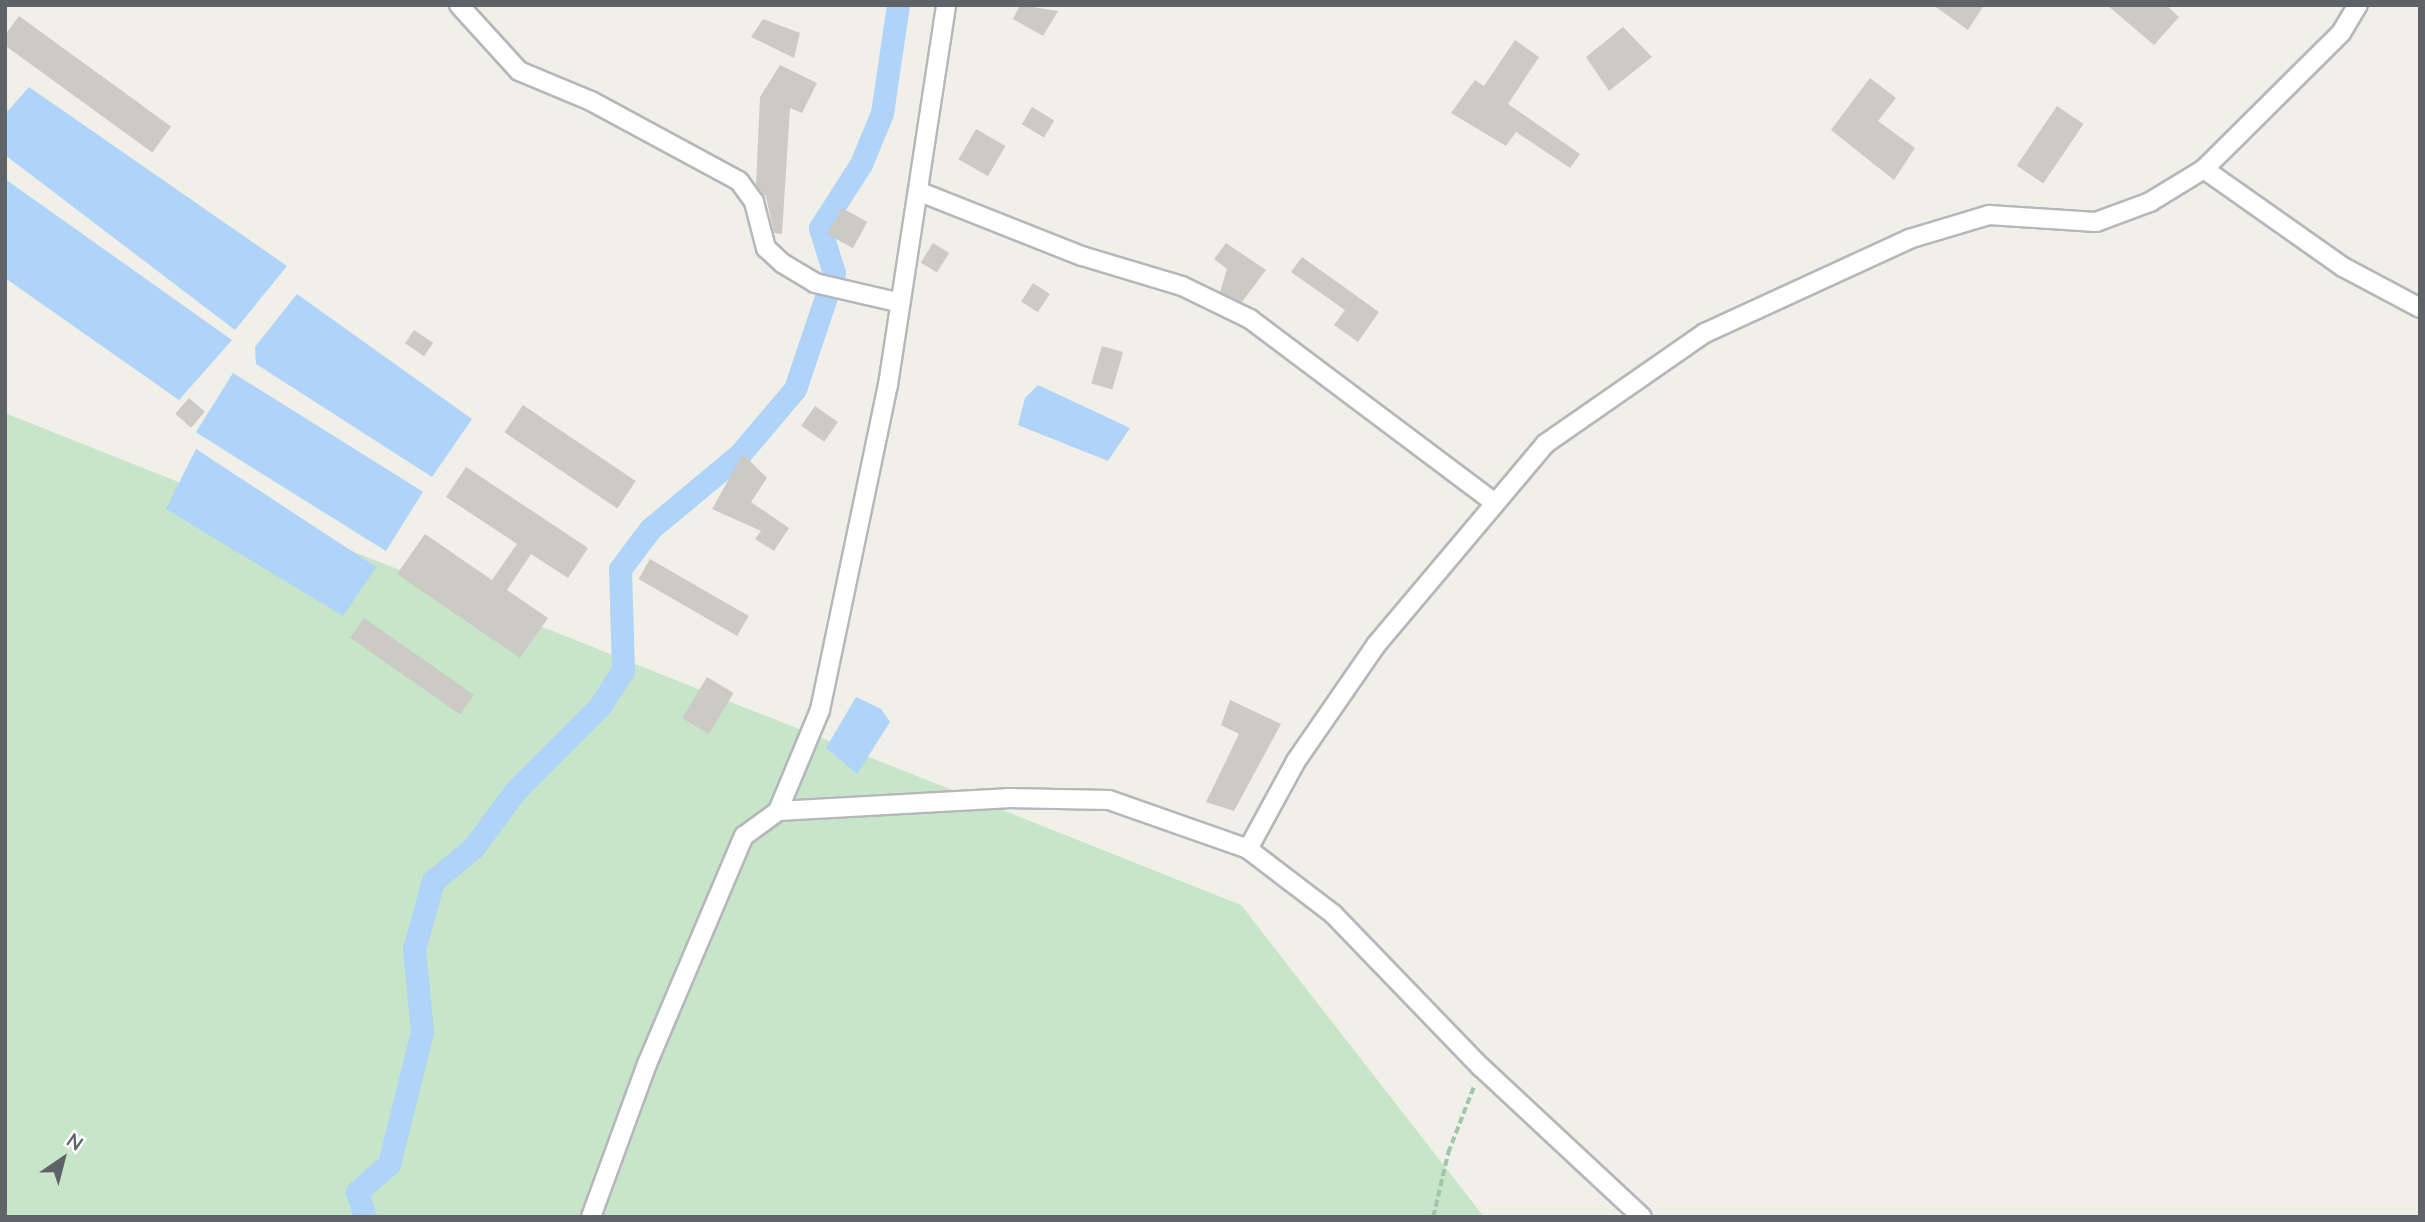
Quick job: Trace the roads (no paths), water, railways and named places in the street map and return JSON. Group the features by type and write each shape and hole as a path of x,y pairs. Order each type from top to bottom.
{"street":[{"path":"459,5 519,71 591,101 739,181 754,202 766,248 782,263 815,283 897,302"},
{"path":"591,1217 647,1064 744,836 778,811 823,696 888,385 897,302 920,192 946,5"},
{"path":"1248,849 1296,761 1376,645 1492,501 1545,444 1705,333 1909,239 1989,215 2096,222 2150,202 2204,169 2341,33 2358,5"},
{"path":"2204,169 2343,267 2420,308"},
{"path":"920,192 1082,256 1182,286 1250,318 1492,501"},
{"path":"778,811 1007,798 1109,800 1248,849 1333,914 1481,1067 1642,1217"}],"water":[{"path":"29,87 287,266 235,330 5,155 5,114"},
{"path":"5,179 232,340 179,400 5,278"},
{"path":"297,294 472,419 432,477 256,364 255,347"},
{"path":"233,373 423,492 386,551 196,432"},
{"path":"1038,385 1130,428 1108,461 1018,425 1025,398"},
{"path":"196,449 376,567 343,616 166,509"},
{"path":"856,697 881,709 890,722 857,774 826,748"}],"waterway":[{"path":"365,1217 357,1192 389,1164 422,1032 414,949 433,881 473,848 516,790 600,706 623,670 620,569 650,529 740,454 795,389 834,273 820,228 861,164 882,113 898,5"}]}
